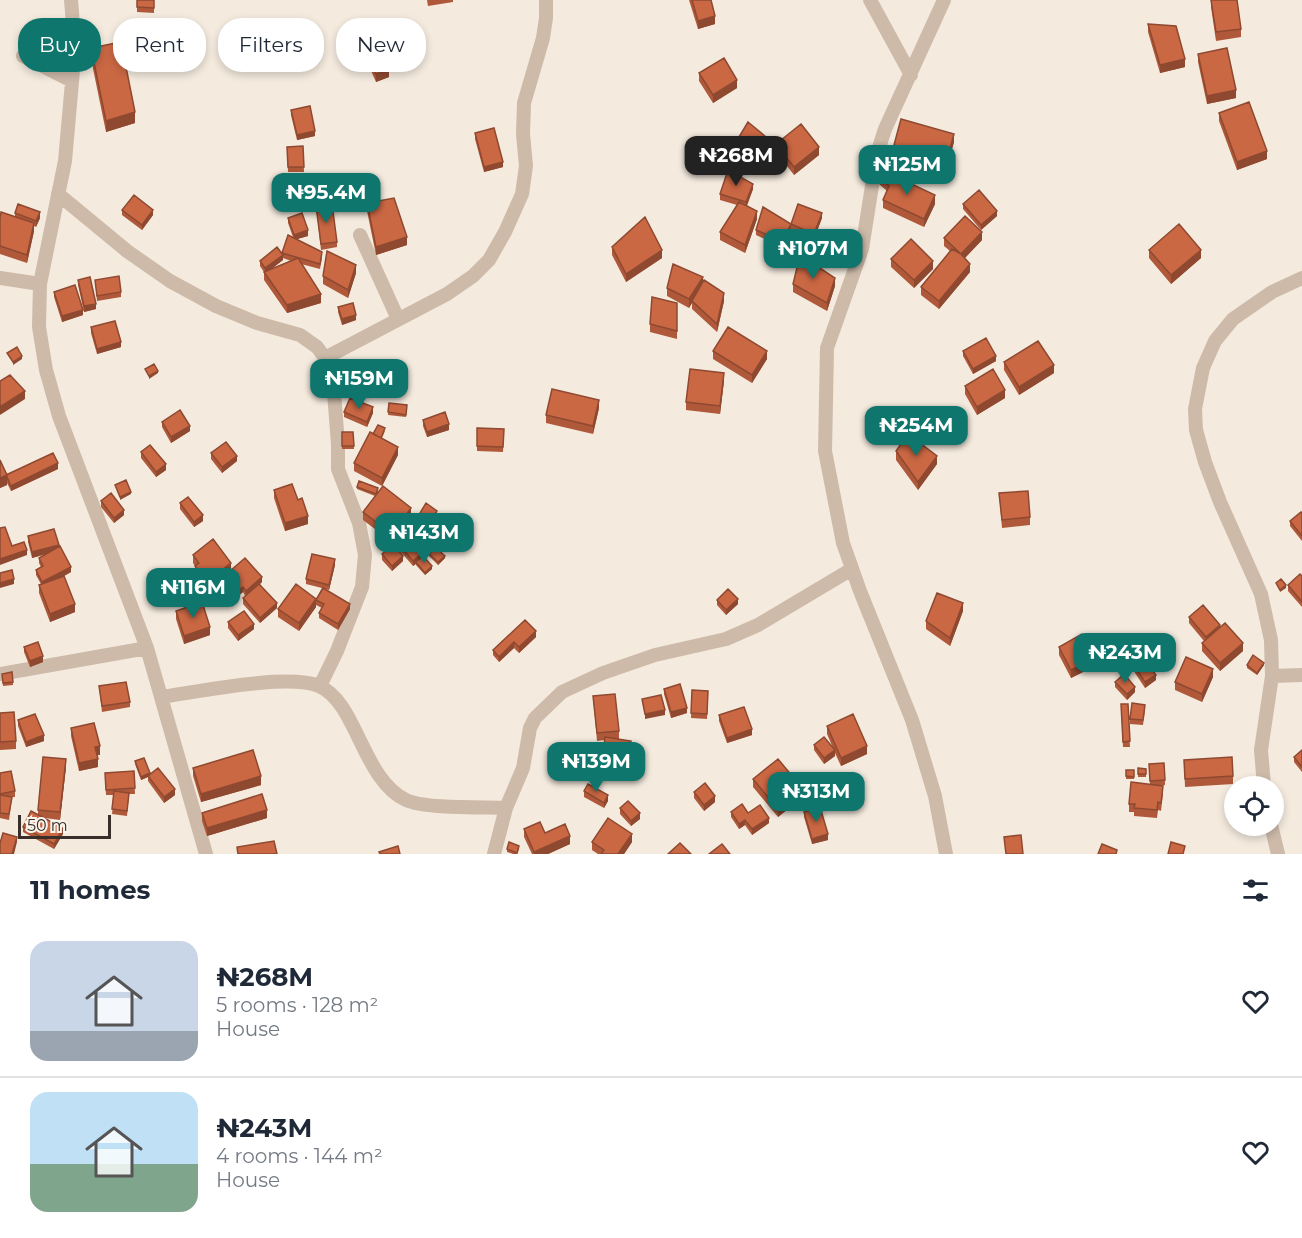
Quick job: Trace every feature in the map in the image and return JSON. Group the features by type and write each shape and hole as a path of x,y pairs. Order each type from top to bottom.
{"street":[{"path":"71,0 75,48 65,161 40,284 39,327 46,370 59,416 147,648 206,854"},
{"path":"325,358 447,294 473,276 489,260 522,194 526,166 523,134 524,103 543,38 546,0"},
{"path":"870,0 911,75"},
{"path":"944,0 885,129 877,154 862,249 827,348 825,451 843,543 912,720 935,796 946,854"},
{"path":"54,72 72,81"},
{"path":"58,194 127,251 170,281 216,306 257,323 300,335 317,347 325,358 334,393 338,470 359,523 364,555 362,587 337,651 320,686"},
{"path":"360,235 398,319"},
{"path":"0,278 40,284"},
{"path":"1263,776 1261,750 1272,676 1271,640 1261,594 1220,502 1196,430 1195,409 1203,368 1215,341 1233,319 1272,292 1302,279"},
{"path":"494,854 506,808 523,768 530,728 535,718 562,692 603,673 654,655 726,639 758,625 852,569"},
{"path":"0,674 147,648"},
{"path":"1272,676 1302,675"},
{"path":"161,697 218,688 294,681 320,686 335,698 345,712 378,776 394,792 408,801 432,805 506,808"},
{"path":"1274,836 1278,854"}],"building":[{"path":"137,0 154,0 154,8 137,7"},
{"path":"692,0 711,0 715,16 698,21"},
{"path":"1211,0 1237,0 1241,29 1216,32"},
{"path":"1148,24 1176,26 1185,59 1160,65"},
{"path":"113,44 113,72 127,72 135,112 106,121 96,72 101,72 101,46"},
{"path":"1227,48 1236,90 1207,96 1198,54"},
{"path":"724,58 737,80 713,95 699,73"},
{"path":"1249,102 1267,151 1237,162 1219,113"},
{"path":"310,106 315,131 297,135 291,110"},
{"path":"901,119 954,134 947,159 894,145"},
{"path":"748,122 772,142 757,165 733,147"},
{"path":"801,124 819,147 794,167 776,144"},
{"path":"494,128 503,162 484,167 475,133"},
{"path":"303,146 304,167 288,167 287,147"},
{"path":"728,170 753,184 746,202 720,194"},
{"path":"882,170 935,195 924,219 883,200 889,186 879,176"},
{"path":"979,190 997,211 981,225 963,204"},
{"path":"134,195 153,210 142,225 122,210"},
{"path":"394,198 407,237 376,247 367,203"},
{"path":"739,202 757,211 745,245 720,232"},
{"path":"18,204 40,212 36,221 15,213"},
{"path":"332,204 337,242 321,244 316,206"},
{"path":"798,204 822,213 814,234 791,224"},
{"path":"763,207 791,224 782,241 756,230"},
{"path":"1,212 34,223 27,255 0,246"},
{"path":"302,213 308,230 294,235 288,218"},
{"path":"965,216 982,232 961,254 944,238"},
{"path":"645,217 662,250 626,274 612,247"},
{"path":"1179,224 1201,250 1171,275 1149,250"},
{"path":"288,235 322,252 320,264 282,253"},
{"path":"911,239 933,261 914,280 891,259"},
{"path":"277,247 283,255 265,268 260,261"},
{"path":"952,249 961,254 970,264 939,301 921,287"},
{"path":"327,251 356,265 348,290 323,276"},
{"path":"800,255 835,278 827,303 793,284"},
{"path":"298,258 321,294 287,305 264,272"},
{"path":"673,264 703,277 689,299 667,288"},
{"path":"119,276 121,292 97,296 95,280"},
{"path":"90,277 96,304 84,306 78,280"},
{"path":"704,280 724,293 717,324 692,301"},
{"path":"75,285 83,310 62,316 54,292"},
{"path":"652,297 677,303 677,331 650,324"},
{"path":"353,303 356,315 342,319 338,307"},
{"path":"115,321 121,342 97,349 91,327"},
{"path":"728,327 767,351 752,375 713,351"},
{"path":"986,338 996,356 973,369 963,351"},
{"path":"1038,341 1054,365 1019,387 1004,362"},
{"path":"17,347 22,356 13,362 7,353"},
{"path":"154,364 158,371 149,376 145,369"},
{"path":"690,369 724,373 720,406 686,402"},
{"path":"993,369 1005,390 977,407 965,386"},
{"path":"10,375 25,391 0,407 0,381"},
{"path":"552,389 599,400 593,426 546,415"},
{"path":"350,398 373,407 367,422 344,412"},
{"path":"389,403 407,405 406,415 388,412"},
{"path":"180,410 190,426 171,437 162,422"},
{"path":"445,412 449,424 427,432 423,420"},
{"path":"378,425 385,428 381,438 373,434"},
{"path":"477,428 504,429 503,447 477,446"},
{"path":"342,432 353,432 354,446 342,446"},
{"path":"370,432 398,447 382,478 354,463"},
{"path":"908,434 937,456 918,482 896,451"},
{"path":"226,442 237,456 222,467 211,453"},
{"path":"150,445 166,464 156,472 141,452"},
{"path":"53,453 58,463 11,486 6,475"},
{"path":"0,460 7,475 0,478"},
{"path":"126,480 131,492 120,497 115,485"},
{"path":"359,481 378,488 376,494 357,487"},
{"path":"292,484 298,500 302,498 308,516 285,523 274,490"},
{"path":"383,486 411,508 392,534 363,512"},
{"path":"1028,491 1030,517 1002,520 999,493"},
{"path":"111,493 124,510 114,518 101,501"},
{"path":"188,497 203,515 194,522 180,503"},
{"path":"426,503 437,511 431,521 420,513"},
{"path":"1301,512 1302,514 1302,536 1290,521"},
{"path":"5,527 12,546 24,542 27,550 0,559 0,528"},
{"path":"410,527 428,548 413,561 395,540"},
{"path":"54,529 59,545 32,552 28,536"},
{"path":"213,539 231,563 210,579 204,570 200,573 195,566 199,563 193,555"},
{"path":"393,544 403,556 392,566 382,554"},
{"path":"60,546 71,567 42,582 36,570 43,566 39,558"},
{"path":"435,547 445,556 438,562 429,554"},
{"path":"312,554 335,559 329,585 306,579"},
{"path":"423,556 432,566 425,573 416,562"},
{"path":"245,558 262,577 246,591 243,587 238,591 230,581 235,577 230,571"},
{"path":"12,570 14,579 0,583 0,573"},
{"path":"1300,574 1302,576 1302,602 1288,585"},
{"path":"64,576 75,604 50,614 39,585"},
{"path":"1281,579 1286,585 1280,590 1276,583"},
{"path":"259,584 277,603 260,618 243,598"},
{"path":"296,584 316,599 299,623 278,609"},
{"path":"323,588 350,604 338,624 319,613 324,604 316,600"},
{"path":"728,589 738,599 726,610 717,600"},
{"path":"937,593 963,603 950,638 926,621"},
{"path":"202,602 210,627 184,636 176,611"},
{"path":"1203,605 1220,625 1206,637 1189,617"},
{"path":"244,611 254,624 238,635 228,622"},
{"path":"525,620 536,631 519,647 514,642 499,657 493,650"},
{"path":"1225,623 1243,643 1220,663 1202,643"},
{"path":"1082,634 1095,658 1071,670 1059,647"},
{"path":"38,642 43,656 30,661 24,647"},
{"path":"1253,655 1264,663 1257,673 1247,665"},
{"path":"1186,657 1213,669 1202,694 1175,682"},
{"path":"1145,660 1156,675 1145,682 1135,667"},
{"path":"12,672 13,682 3,683 2,674"},
{"path":"1124,674 1135,687 1127,694 1115,682"},
{"path":"126,682 130,702 102,706 99,686"},
{"path":"680,684 687,708 671,712 664,689"},
{"path":"692,690 708,691 707,714 691,713"},
{"path":"615,694 619,731 597,733 593,696"},
{"path":"661,695 665,710 645,714 642,699"},
{"path":"1132,703 1145,705 1143,720 1130,719"},
{"path":"1121,704 1128,704 1130,741 1123,742"},
{"path":"744,707 752,729 727,738 719,715"},
{"path":"14,712 16,741 0,742 0,713"},
{"path":"35,714 44,735 26,742 18,720"},
{"path":"853,714 867,746 841,758 827,726"},
{"path":"94,723 100,746 95,747 98,759 79,763 71,728"},
{"path":"605,737 631,741 628,758 603,754"},
{"path":"824,737 835,750 824,758 814,745"},
{"path":"253,750 261,776 201,794 193,768"},
{"path":"1302,750 1302,767 1294,757"},
{"path":"43,757 66,759 60,812 38,810"},
{"path":"1232,757 1233,776 1185,779 1184,760"},
{"path":"144,758 150,773 141,777 135,761"},
{"path":"778,759 803,789 778,809 753,779"},
{"path":"1164,763 1165,780 1150,781 1149,764"},
{"path":"158,768 175,789 164,797 148,776"},
{"path":"1138,768 1146,769 1146,774 1138,774"},
{"path":"1126,770 1134,770 1134,777 1126,776"},
{"path":"11,771 15,791 0,794 0,773"},
{"path":"134,771 135,788 106,790 105,773"},
{"path":"1131,782 1163,786 1161,803 1158,802 1157,810 1134,808 1135,804 1129,804"},
{"path":"705,783 715,796 704,805 694,792"},
{"path":"588,784 608,795 604,803 584,791"},
{"path":"114,791 129,793 127,811 112,809"},
{"path":"262,794 267,810 207,828 202,813"},
{"path":"0,795 12,797 9,814 0,813"},
{"path":"628,801 640,813 631,821 620,808"},
{"path":"742,804 748,813 760,805 769,818 752,829 745,820 739,824 731,812"},
{"path":"820,807 828,834 812,839 804,812"},
{"path":"31,811 63,828 54,844 23,827"},
{"path":"608,818 632,834 618,854 601,854 604,850 592,842"},
{"path":"540,822 545,833 565,824 570,836 534,852 524,829"},
{"path":"3,833 17,837 12,854 0,854"},
{"path":"1021,835 1023,854 1006,854 1004,837"},
{"path":"274,841 277,854 238,854 237,847"},
{"path":"509,842 519,846 517,853 507,849"},
{"path":"1171,842 1185,846 1183,854 1168,854"},
{"path":"680,843 691,854 668,854"},
{"path":"722,844 730,854 709,854"},
{"path":"1102,844 1117,850 1116,854 1098,854"},
{"path":"398,846 400,854 380,854 379,852"}]}
